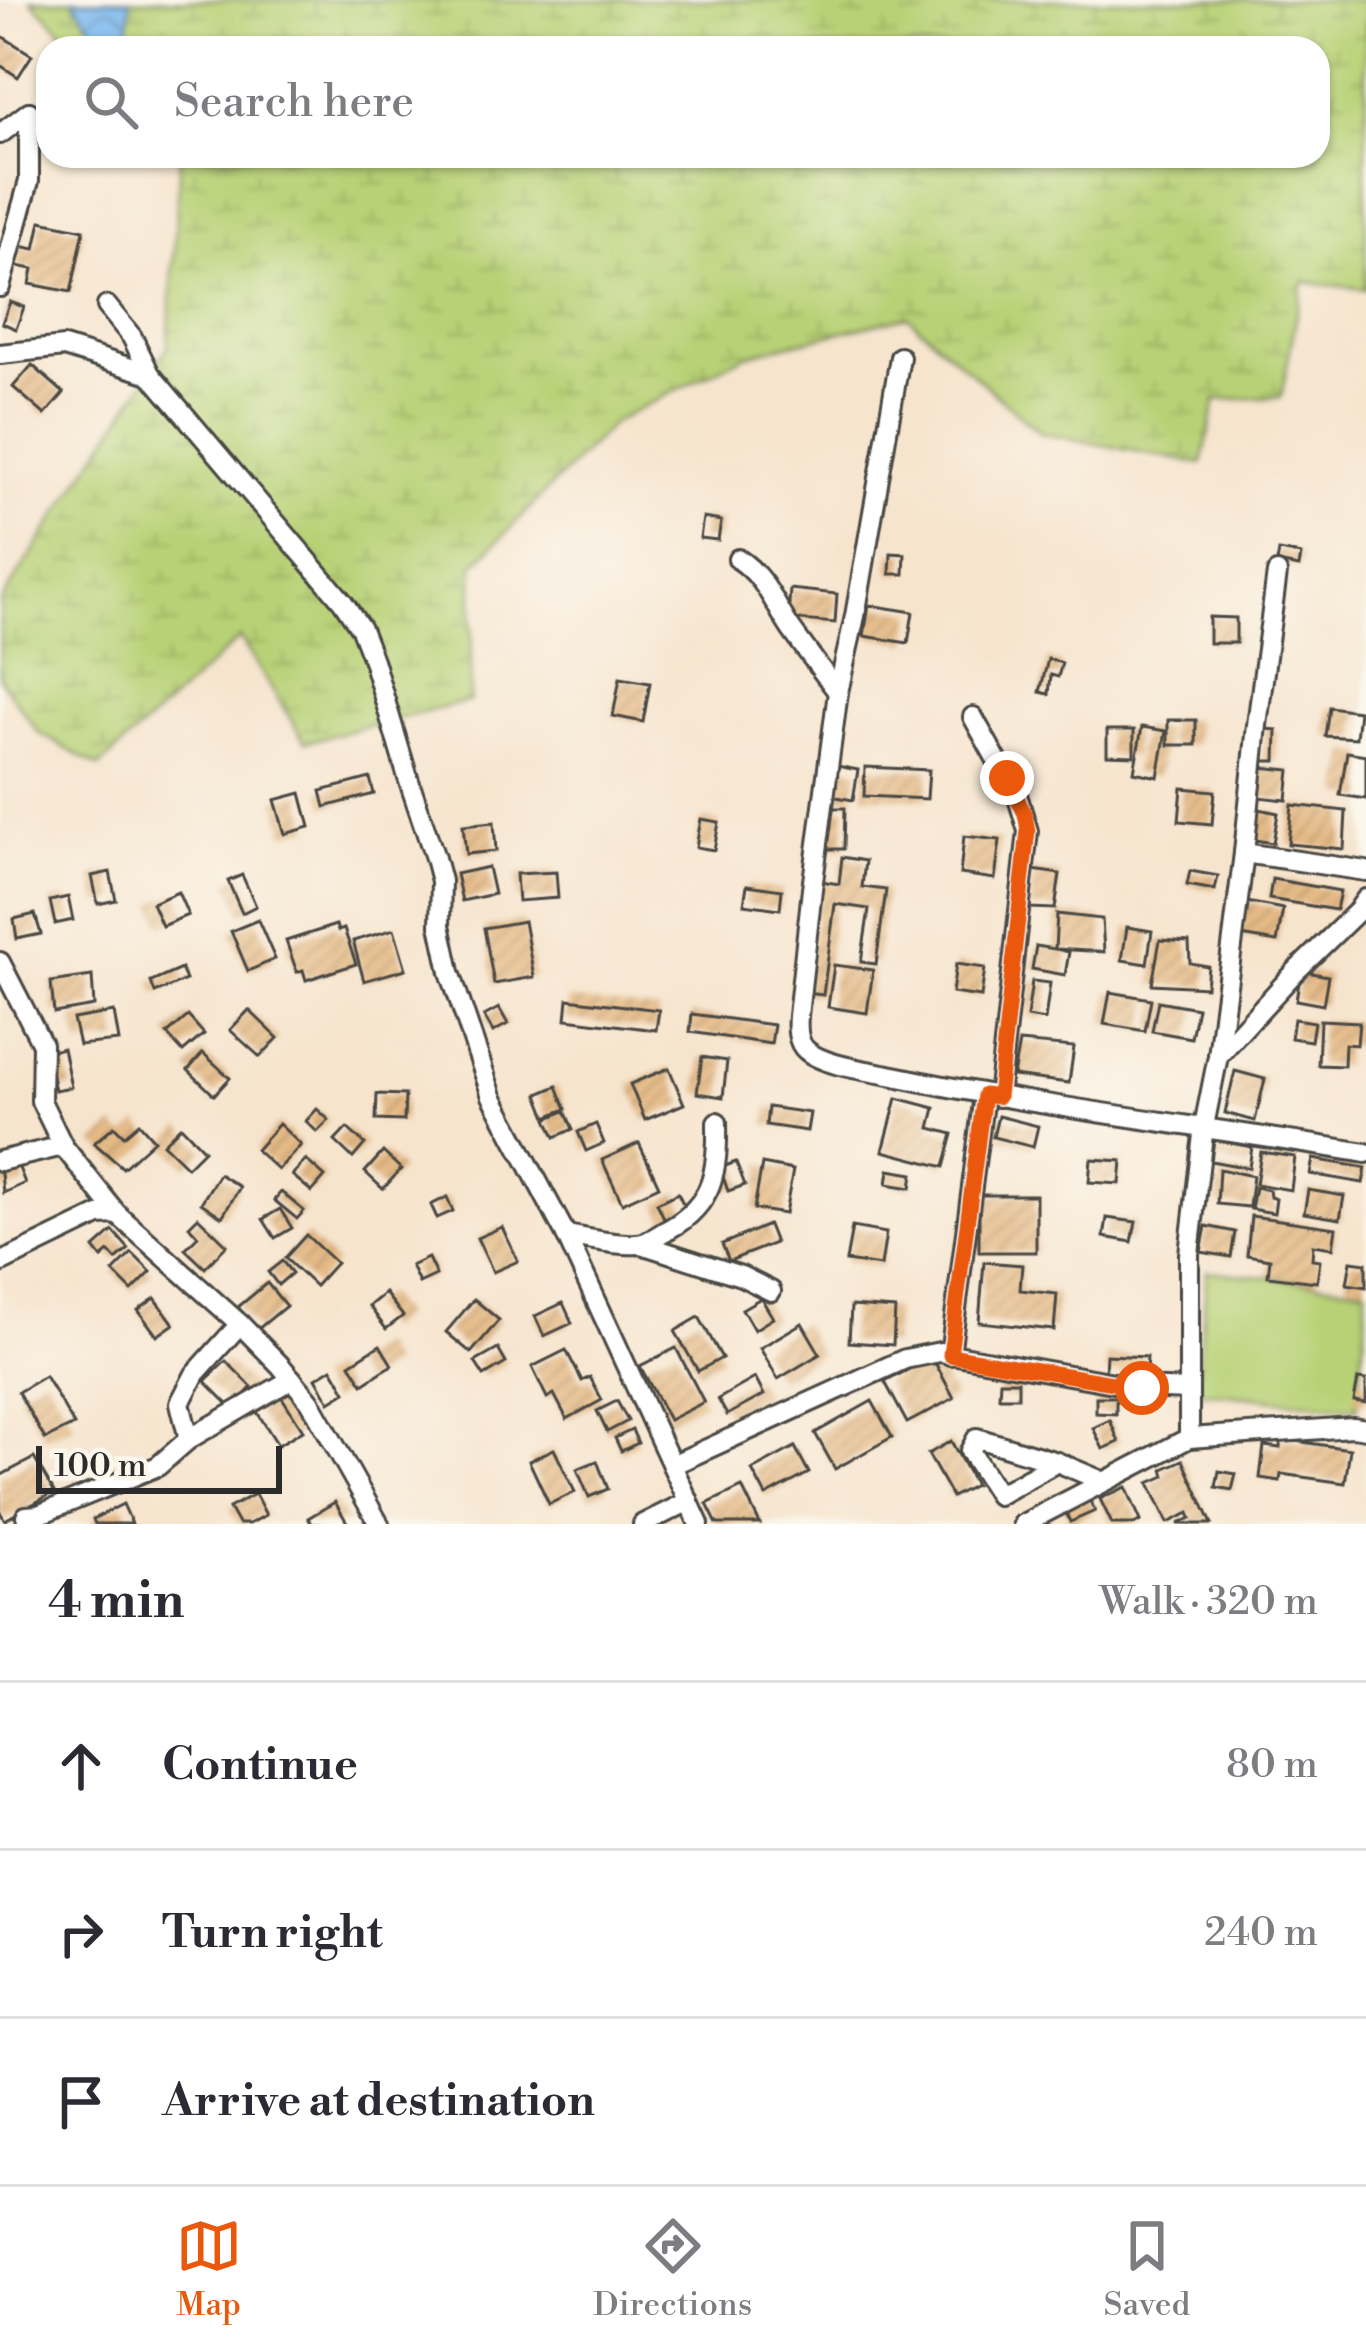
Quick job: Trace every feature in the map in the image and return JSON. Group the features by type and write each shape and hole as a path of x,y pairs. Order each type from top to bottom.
{"street":[{"path":"0,134 29,112 29,181 0,287"},
{"path":"106,306 131,337 150,374 361,629 435,858 440,925 450,972 493,1096 566,1235 699,1524"},
{"path":"2,352 64,346 150,374"},
{"path":"900,358 838,692 798,1016 800,1040 806,1050 821,1058 991,1096 1366,1153"},
{"path":"738,559 765,584 789,626 838,692"},
{"path":"1189,1438 1189,1254 1277,573"},
{"path":"950,1355 1028,831 1018,798 973,717"},
{"path":"1244,853 1366,871"},
{"path":"1218,1056 1366,899"},
{"path":"0,962 42,1045 41,1101 64,1146 117,1214 240,1324 292,1379 310,1401 379,1524"},
{"path":"1225,1000 1268,1003"},
{"path":"641,1244 698,1208 718,1159 717,1122"},
{"path":"0,1161 64,1146"},
{"path":"0,1263 100,1215 117,1214"},
{"path":"566,1235 641,1244 741,1276 771,1291"},
{"path":"189,1438 180,1402 196,1374 240,1324"},
{"path":"672,1466 928,1352 1142,1388 1188,1390"},
{"path":"26,1516 38,1516 158,1466 189,1438 292,1379"},
{"path":"1023,1524 1189,1438 1366,1429"},
{"path":"1057,1462 1102,1481"},
{"path":"643,1524 689,1502"}],"green space":[{"path":"31,0 1366,0 1366,289 1303,282 1281,397 1216,400 1202,464 1040,433 907,316 746,355 614,422 474,565 470,701 305,742 240,638 99,767 39,733 0,679 0,603 168,346 179,168 1330,168 1330,36 67,36"},
{"path":"1207,1271 1366,1288 1357,1408 1196,1391"}],"water":[{"path":"73,0 130,0 128,36 98,36"}],"building":[{"path":"0,35 32,55 18,77 0,65"},
{"path":"41,221 84,230 71,292 30,284 33,269 16,266 20,246 35,249"},
{"path":"10,302 24,307 16,329 2,323"},
{"path":"32,365 64,393 45,415 13,387"},
{"path":"703,518 721,521 718,540 700,538"},
{"path":"1279,551 1301,555 1299,567 1277,563"},
{"path":"891,553 905,554 904,574 890,574"},
{"path":"790,589 837,594 835,623 788,619"},
{"path":"869,605 913,612 908,643 864,636"},
{"path":"1209,617 1236,618 1236,643 1209,643"},
{"path":"1048,659 1062,663 1058,677 1051,675 1049,694 1040,692"},
{"path":"620,678 650,683 643,722 613,716"},
{"path":"1329,707 1359,711 1356,738 1325,736"},
{"path":"1168,720 1196,720 1196,745 1168,745"},
{"path":"1142,727 1166,731 1158,777 1134,772"},
{"path":"1265,729 1277,730 1276,761 1263,761"},
{"path":"1107,730 1134,730 1134,756 1107,755"},
{"path":"1347,752 1366,755 1366,799 1340,795"},
{"path":"837,766 858,770 853,800 831,796"},
{"path":"865,767 929,770 927,799 864,796"},
{"path":"1260,767 1290,770 1287,800 1257,797"},
{"path":"370,778 374,794 325,807 321,791"},
{"path":"1182,788 1215,791 1212,824 1179,821"},
{"path":"301,793 310,827 285,834 275,800"},
{"path":"1292,805 1346,811 1344,849 1288,844"},
{"path":"828,808 845,808 844,849 827,849"},
{"path":"1254,808 1278,813 1273,843 1249,839"},
{"path":"701,819 719,822 714,850 696,847"},
{"path":"494,822 496,851 466,854 463,825"},
{"path":"964,836 1000,840 995,879 960,874"},
{"path":"842,857 865,861 862,887 886,890 876,964 861,962 869,909 835,904 823,995 805,993 821,881 839,884"},
{"path":"488,867 494,894 462,901 456,874"},
{"path":"1033,870 1060,874 1055,909 1030,908"},
{"path":"1190,871 1218,876 1215,890 1187,885"},
{"path":"110,872 116,900 98,904 92,876"},
{"path":"556,872 558,898 518,901 516,874"},
{"path":"242,875 256,906 242,913 228,881"},
{"path":"1272,879 1340,891 1336,910 1269,899"},
{"path":"747,885 782,890 780,909 744,904"},
{"path":"178,892 188,915 162,926 152,903"},
{"path":"68,897 73,920 55,924 50,901"},
{"path":"1247,902 1283,909 1277,942 1241,936"},
{"path":"35,914 41,934 17,939 14,919"},
{"path":"1057,914 1102,919 1104,952 1056,949 1069,952 1065,975 1032,969 1036,946 1055,949"},
{"path":"258,920 275,959 248,971 231,931"},
{"path":"524,921 534,977 494,984 484,928"},
{"path":"336,925 338,931 344,929 356,964 306,980 303,970 297,972 286,941"},
{"path":"1127,927 1152,931 1147,964 1122,960"},
{"path":"394,929 406,969 364,981 353,941"},
{"path":"1160,940 1189,942 1190,963 1208,966 1206,987 1152,984"},
{"path":"956,964 985,968 981,997 952,993"},
{"path":"834,965 873,970 867,1013 828,1007"},
{"path":"181,969 186,980 155,993 151,982"},
{"path":"1301,971 1328,976 1323,1005 1296,1000"},
{"path":"92,976 94,1006 54,1013 51,982"},
{"path":"1032,981 1050,983 1045,1020 1027,1017"},
{"path":"1110,992 1151,999 1145,1031 1104,1024"},
{"path":"568,999 659,1010 656,1030 566,1019"},
{"path":"1158,1001 1197,1008 1191,1038 1152,1031"},
{"path":"499,1008 508,1024 493,1032 484,1016"},
{"path":"249,1010 278,1038 260,1057 230,1030"},
{"path":"114,1012 119,1041 79,1045 73,1019"},
{"path":"692,1014 774,1025 771,1044 690,1032"},
{"path":"188,1016 204,1034 183,1052 167,1034"},
{"path":"1294,1019 1314,1022 1311,1041 1291,1038"},
{"path":"1320,1020 1359,1022 1357,1045 1345,1044 1344,1066 1318,1065"},
{"path":"1019,1042 1074,1047 1069,1083 1013,1076"},
{"path":"63,1048 71,1087 55,1090 47,1052"},
{"path":"203,1053 230,1078 214,1095 188,1070"},
{"path":"702,1057 727,1061 723,1097 697,1093"},
{"path":"669,1068 684,1104 645,1120 630,1084"},
{"path":"1235,1071 1265,1079 1255,1121 1225,1113"},
{"path":"557,1086 566,1109 547,1117 538,1094"},
{"path":"377,1094 405,1095 404,1121 376,1120"},
{"path":"897,1098 935,1108 930,1128 953,1134 944,1167 883,1151"},
{"path":"768,1107 810,1113 807,1131 766,1125"},
{"path":"317,1109 329,1120 317,1132 306,1121"},
{"path":"565,1111 573,1129 555,1137 547,1119"},
{"path":"998,1116 1038,1126 1033,1147 993,1137"},
{"path":"139,1123 154,1140 123,1168 94,1143 114,1126 124,1136"},
{"path":"279,1124 301,1145 278,1170 256,1150"},
{"path":"596,1124 604,1143 586,1151 578,1132"},
{"path":"181,1126 204,1150 187,1167 163,1144"},
{"path":"347,1128 365,1144 353,1158 335,1141"},
{"path":"1214,1140 1252,1147 1249,1168 1211,1161"},
{"path":"639,1143 659,1186 622,1203 602,1160"},
{"path":"383,1152 401,1169 383,1189 365,1172"},
{"path":"1261,1152 1295,1157 1291,1190 1256,1184"},
{"path":"15,1158 25,1183 3,1193 0,1164"},
{"path":"1091,1159 1122,1161 1120,1184 1089,1182"},
{"path":"1313,1159 1366,1168 1363,1183 1310,1174"},
{"path":"306,1160 325,1177 312,1192 292,1175"},
{"path":"736,1162 745,1185 728,1191 720,1168"},
{"path":"762,1164 793,1170 785,1214 754,1209"},
{"path":"1219,1169 1253,1176 1249,1207 1217,1204"},
{"path":"889,1170 913,1174 911,1188 887,1184"},
{"path":"219,1174 240,1187 222,1217 201,1203"},
{"path":"1255,1187 1269,1190 1276,1199 1274,1213 1251,1209"},
{"path":"1308,1190 1344,1196 1340,1219 1304,1213"},
{"path":"281,1192 304,1211 297,1219 274,1200"},
{"path":"678,1193 686,1210 665,1220 657,1203"},
{"path":"979,1195 1036,1195 1036,1252 979,1252"},
{"path":"447,1197 453,1211 437,1218 431,1205"},
{"path":"280,1209 292,1228 275,1238 263,1219"},
{"path":"1251,1216 1336,1228 1333,1248 1313,1245 1312,1259 1320,1260 1317,1282 1268,1276 1270,1259 1247,1255"},
{"path":"198,1217 227,1245 205,1268 185,1249 198,1236 189,1226"},
{"path":"1107,1218 1136,1222 1132,1242 1104,1237"},
{"path":"768,1225 775,1243 729,1261 722,1244"},
{"path":"1206,1226 1235,1232 1231,1257 1201,1252"},
{"path":"502,1227 518,1261 493,1272 477,1238"},
{"path":"852,1227 886,1233 881,1266 846,1261"},
{"path":"113,1231 129,1249 116,1260 109,1252 102,1258 94,1248"},
{"path":"306,1235 336,1263 315,1286 285,1258"},
{"path":"132,1253 151,1272 132,1291 113,1272"},
{"path":"428,1258 436,1275 419,1283 411,1266"},
{"path":"282,1261 292,1273 278,1285 268,1272"},
{"path":"1351,1261 1366,1263 1366,1287 1347,1284"},
{"path":"984,1262 1022,1265 1020,1290 1057,1294 1054,1330 979,1322"},
{"path":"267,1283 286,1306 257,1330 238,1307"},
{"path":"385,1293 403,1316 386,1329 369,1306"},
{"path":"155,1298 174,1324 157,1336 138,1310"},
{"path":"761,1298 773,1318 754,1330 742,1309"},
{"path":"474,1299 499,1320 471,1353 446,1332"},
{"path":"563,1303 572,1323 544,1336 535,1316"},
{"path":"851,1306 895,1309 893,1345 849,1342"},
{"path":"699,1317 722,1358 698,1371 675,1331"},
{"path":"802,1323 820,1354 778,1379 760,1348"},
{"path":"380,1345 392,1365 363,1384 350,1364"},
{"path":"676,1348 704,1402 669,1420 640,1366"},
{"path":"498,1349 506,1363 484,1376 475,1362"},
{"path":"566,1350 582,1381 590,1377 602,1400 567,1419 554,1394 547,1398 532,1367"},
{"path":"1106,1355 1147,1357 1146,1376 1105,1373"},
{"path":"932,1357 954,1398 907,1423 885,1382"},
{"path":"226,1361 252,1387 232,1408 205,1381"},
{"path":"332,1368 346,1392 330,1402 316,1378"},
{"path":"45,1376 74,1425 45,1439 18,1392"},
{"path":"755,1378 764,1395 727,1415 718,1399"},
{"path":"1358,1379 1366,1380 1366,1403 1354,1401"},
{"path":"1000,1381 1018,1381 1018,1397 999,1397"},
{"path":"281,1396 303,1430 278,1445 257,1412"},
{"path":"1096,1397 1116,1397 1116,1414 1096,1413"},
{"path":"617,1401 628,1421 607,1432 597,1411"},
{"path":"872,1401 892,1437 835,1469 815,1433"},
{"path":"1110,1420 1119,1442 1103,1449 1093,1428"},
{"path":"632,1430 638,1443 621,1451 615,1438"},
{"path":"1281,1439 1350,1449 1345,1483 1281,1474 1280,1481 1260,1478 1264,1446 1280,1448"},
{"path":"951,1441 975,1485 952,1497 928,1454"},
{"path":"795,1447 809,1473 766,1496 752,1470"},
{"path":"554,1449 575,1492 549,1504 529,1461"},
{"path":"34,1458 54,1492 5,1520 0,1512 0,1476"},
{"path":"1183,1460 1212,1524 1178,1524 1191,1518 1189,1513 1168,1523 1149,1483 1165,1476 1163,1469"},
{"path":"597,1461 608,1489 589,1497 577,1469"},
{"path":"1219,1471 1236,1474 1232,1490 1216,1487"},
{"path":"742,1487 760,1524 717,1524 707,1504"},
{"path":"1126,1487 1141,1521 1112,1524 1100,1499"},
{"path":"255,1494 266,1515 238,1524 229,1508"},
{"path":"1087,1494 1095,1511 1070,1522 1063,1505"},
{"path":"335,1502 348,1524 312,1524 308,1518"},
{"path":"123,1504 132,1524 95,1524 93,1519"}],"route":[{"path":"1007,778 1028,831 998,1097 984,1095 950,1355 1142,1388"}]}
